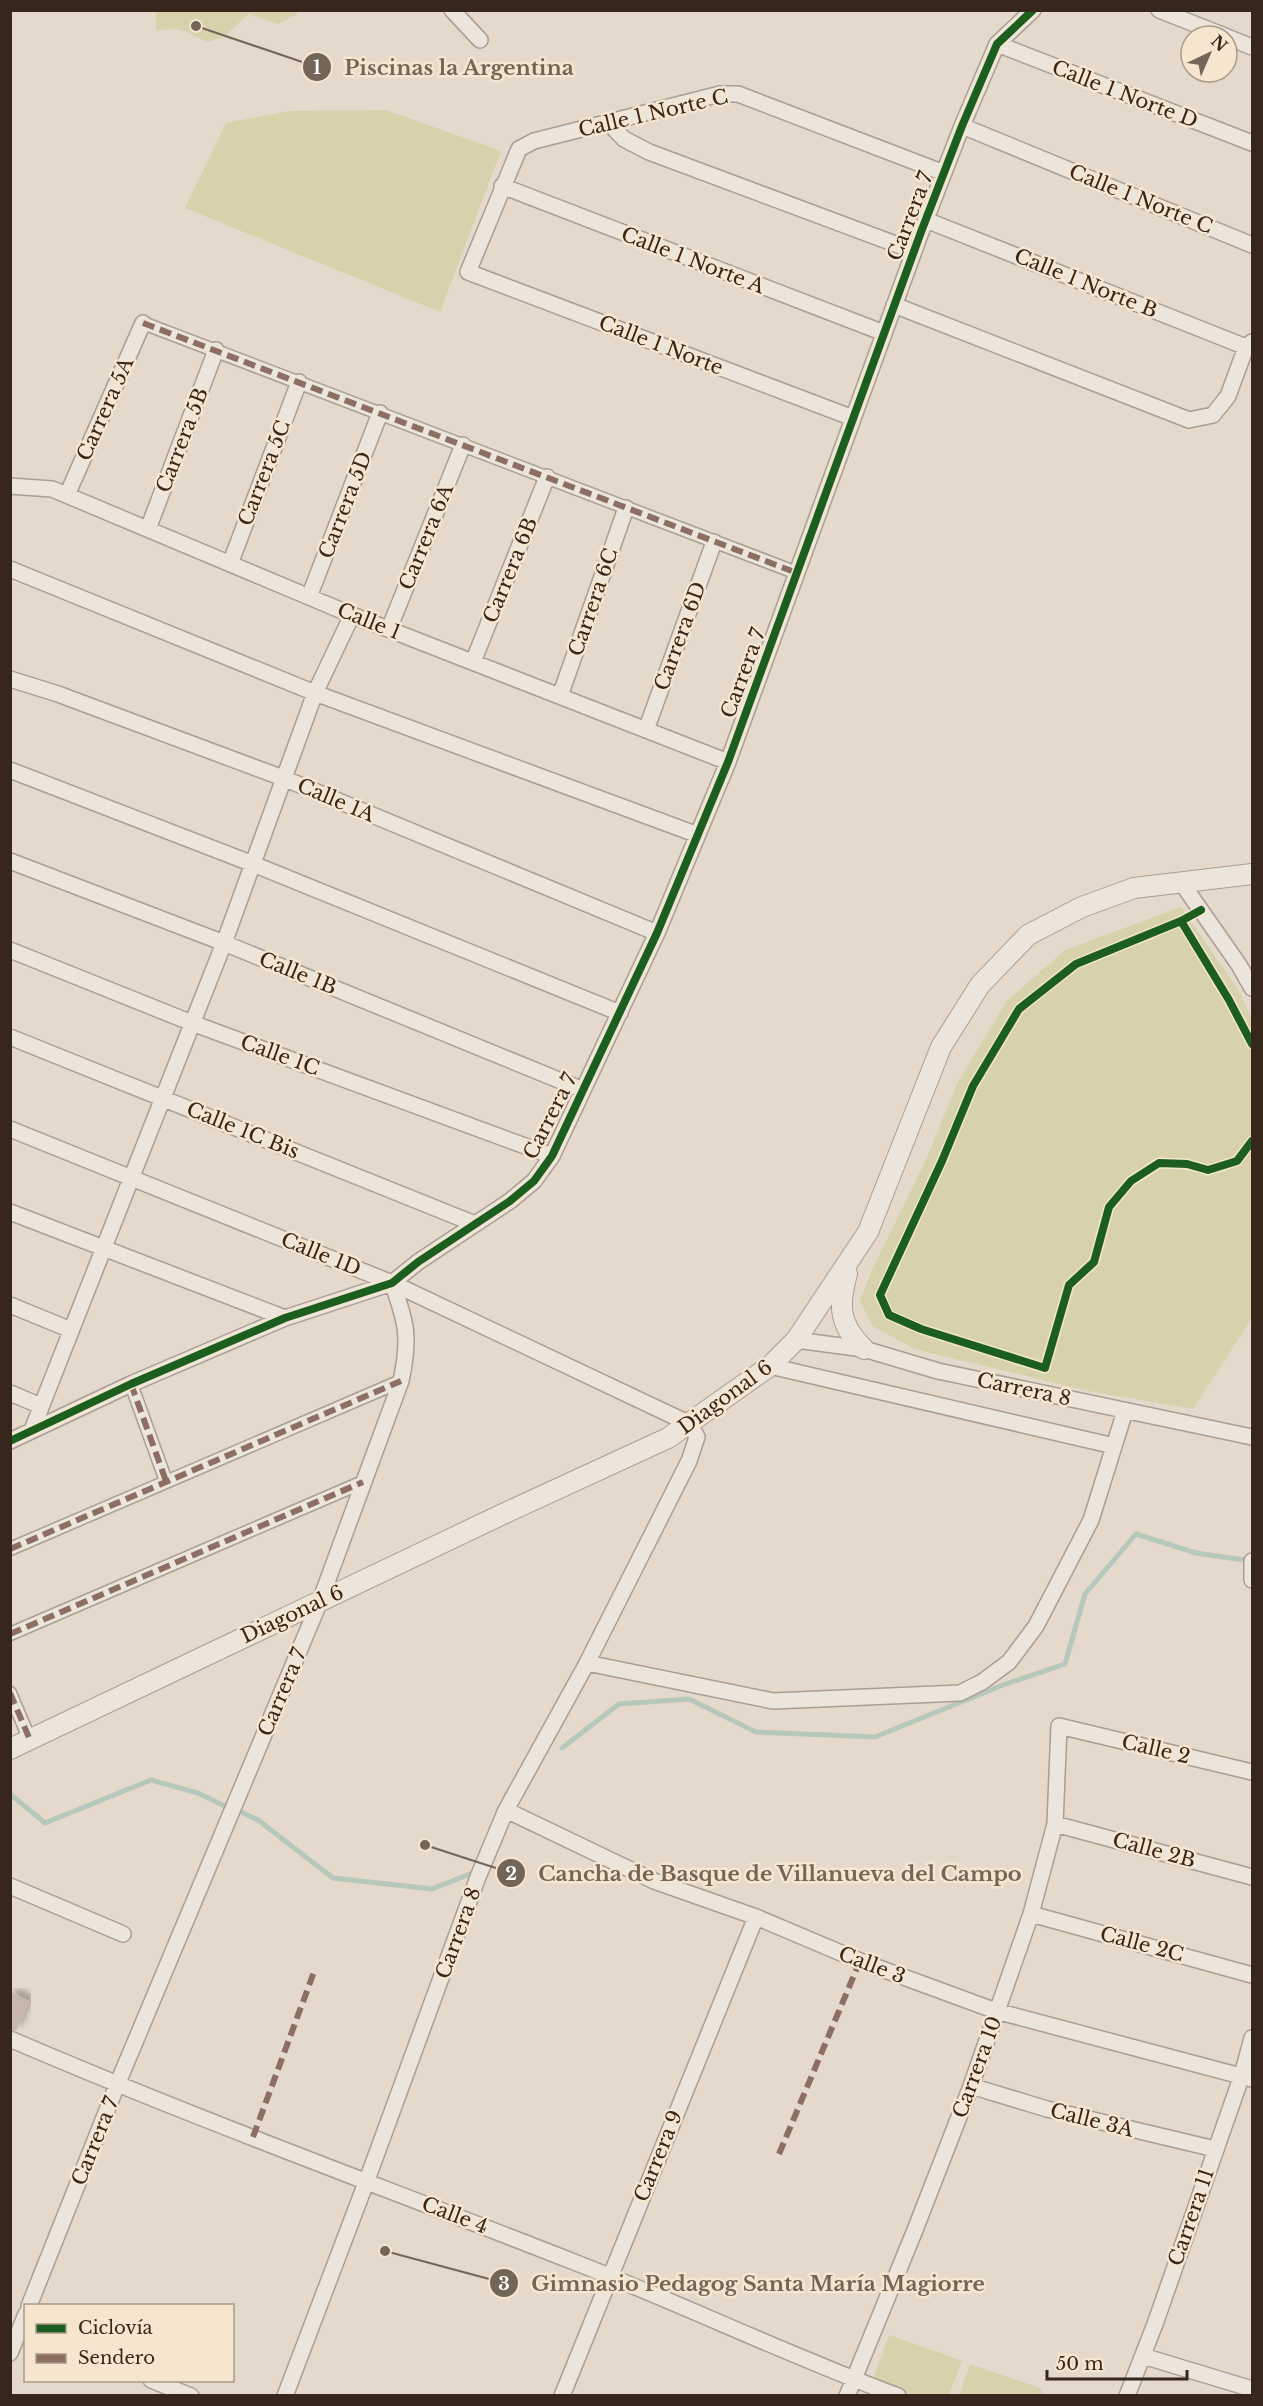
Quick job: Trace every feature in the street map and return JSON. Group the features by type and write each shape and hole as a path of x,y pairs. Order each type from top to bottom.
{"street":[{"path":"452,10 480,40"},
{"name":"Carrera 7","path":"30,2304 117,2085 320,1601 401,1381 407,1345 406,1329 392,1283 418,1262 510,1201 534,1181 552,1156 657,933 728,762 894,305 962,126 997,44 1032,10"},
{"path":"1160,10 1196,24"},
{"name":"Calle 1 Norte D","path":"997,44 1252,143"},
{"name":"Calle 1 Norte C","path":"468,272 519,149 534,141 720,94 738,94 944,173"},
{"path":"608,122 624,138 649,152 914,251"},
{"name":"Calle 1 Norte C","path":"962,126 1252,245"},
{"name":"Calle 1 Norte A","path":"502,186 884,333"},
{"name":"Calle 1 Norte B","path":"926,220 1249,345"},
{"name":"Calle 1 Norte","path":"468,272 853,418"},
{"path":"894,305 1189,420 1213,415 1228,396 1249,345"},
{"path":"143,322 797,573"},
{"name":"Carrera 5A","path":"67,495 143,322"},
{"name":"Carrera 5B","path":"148,529 216,350"},
{"name":"Carrera 5C","path":"230,564 298,382"},
{"name":"Carrera 5D","path":"309,597 380,413"},
{"name":"Carrera 6A","path":"389,629 464,445"},
{"name":"Carrera 6B","path":"473,662 547,477"},
{"name":"Calle 1","path":"10,486 52,489 352,615 728,762"},
{"name":"Carrera 6C","path":"560,696 626,508"},
{"name":"Carrera 6D","path":"646,730 714,542"},
{"path":"10,569 315,693 698,835"},
{"path":"32,1430 224,943 315,693 352,615"},
{"name":"Calle 1A","path":"10,679 58,694 283,778 657,933"},
{"path":"10,770 253,864 620,1012"},
{"name":"Calle 1B","path":"10,861 224,943 583,1090"},
{"name":"Diagonal 6","path":"11,1749 668,1438 690,1424 770,1366 796,1340 868,1232 940,1047 981,985 1028,935 1082,907 1134,888 1252,874"},
{"path":"1181,882 1239,965 1252,988"},
{"name":"Calle 1C","path":"10,950 192,1023 552,1156"},
{"name":"Calle 1C Bis","path":"10,1037 475,1224"},
{"name":"Calle 1D","path":"10,1129 392,1283 690,1424"},
{"path":"10,1212 285,1318"},
{"path":"851,1260 841,1294 841,1306 846,1326 864,1349"},
{"path":"10,1441 131,1384 285,1318 392,1283"},
{"path":"10,1305 71,1330"},
{"name":"Carrera 8","path":"796,1340 864,1349 938,1371 1252,1437"},
{"path":"770,1366 1114,1446"},
{"path":"10,1549 401,1381"},
{"path":"131,1384 166,1481"},
{"path":"10,1393 41,1406"},
{"path":"587,1663 773,1701 960,1693 982,1682 1009,1662 1036,1626 1091,1520 1125,1411"},
{"name":"Carrera 8","path":"285,2396 478,1877 506,1810 587,1663 689,1461 697,1437 690,1424"},
{"path":"10,1634 363,1482"},
{"path":"10,1693 30,1740"},
{"name":"Calle 2","path":"1059,1726 1252,1772"},
{"name":"Carrera 10","path":"847,2396 971,2086 1030,1914 1055,1824 1059,1726"},
{"name":"Calle 3","path":"506,1810 654,1881 756,1917 860,1961 996,2012 1247,2077"},
{"name":"Calle 2B","path":"1055,1824 1252,1877"},
{"path":"10,1886 123,1934"},
{"name":"Calle 2C","path":"1030,1914 1252,1975"},
{"name":"Carrera 9","path":"562,2396 756,1917"},
{"name":"Carrera 11","path":"1127,2396 1215,2149 1247,2077 1252,2038"},
{"name":"Calle 4","path":"10,2039 117,2085 367,2180 609,2276 898,2396"},
{"name":"Calle 3A","path":"971,2086 1047,2109 1215,2149"},
{"path":"10,2353 18,2330"},
{"path":"1143,2356 1252,2389"},
{"path":"156,2382 191,2396"}],"shaded area":[{"path":"156,10 299,11 278,24 248,14 225,36 208,42 178,30 156,31"},
{"path":"386,110 501,151 440,312 185,208 226,123 289,111"},
{"path":"1181,907 1239,991 1252,1019 1252,1318 1193,1409 1088,1391 914,1349 872,1326 860,1300 872,1270 925,1162 958,1082 1007,1001 1065,950"},
{"path":"889,2335 962,2361 949,2395 914,2395 873,2379"},
{"path":"970,2364 1040,2388 1044,2395 959,2395"}],"building":[{"path":"10,1992 29,2001 16,2031 10,2029"}],"waterway":[{"path":"562,1748 619,1704 689,1699 756,1732 875,1737 1003,1685 1065,1664 1085,1594 1136,1534 1196,1553 1251,1561"},
{"path":"10,1794 45,1823 151,1780 198,1793 227,1807"},
{"path":"239,1811 258,1820 333,1878 432,1889 475,1872"}],"marked path":[{"path":"143,323 797,573"},
{"path":"10,1549 401,1381"},
{"path":"131,1384 166,1481"},
{"path":"10,1634 363,1482"},
{"path":"10,1693 30,1740"},
{"path":"779,2154 860,1961"},
{"path":"253,2137 314,1972"}],"cycle path":[{"path":"10,1441 131,1384 285,1318 392,1283 418,1262 510,1201 534,1181 552,1156 657,933 728,762 921,232 962,126 997,44 1033,10"},
{"path":"1201,910 1181,921 1076,964 1019,1009 973,1086 942,1161 880,1295 889,1315 921,1329 1045,1368 1069,1285 1094,1262 1109,1207 1131,1181 1159,1163 1187,1164 1208,1170 1237,1161 1252,1141"},
{"path":"1181,921 1229,1000 1252,1044"}],"place":[{"name":"Piscinas la Argentina","path":"196,26"},
{"name":"Cancha de Basque de Villanueva del Campo","path":"425,1845"},
{"name":"Gimnasio Pedagog Santa María Magiorre","path":"385,2251"}]}
